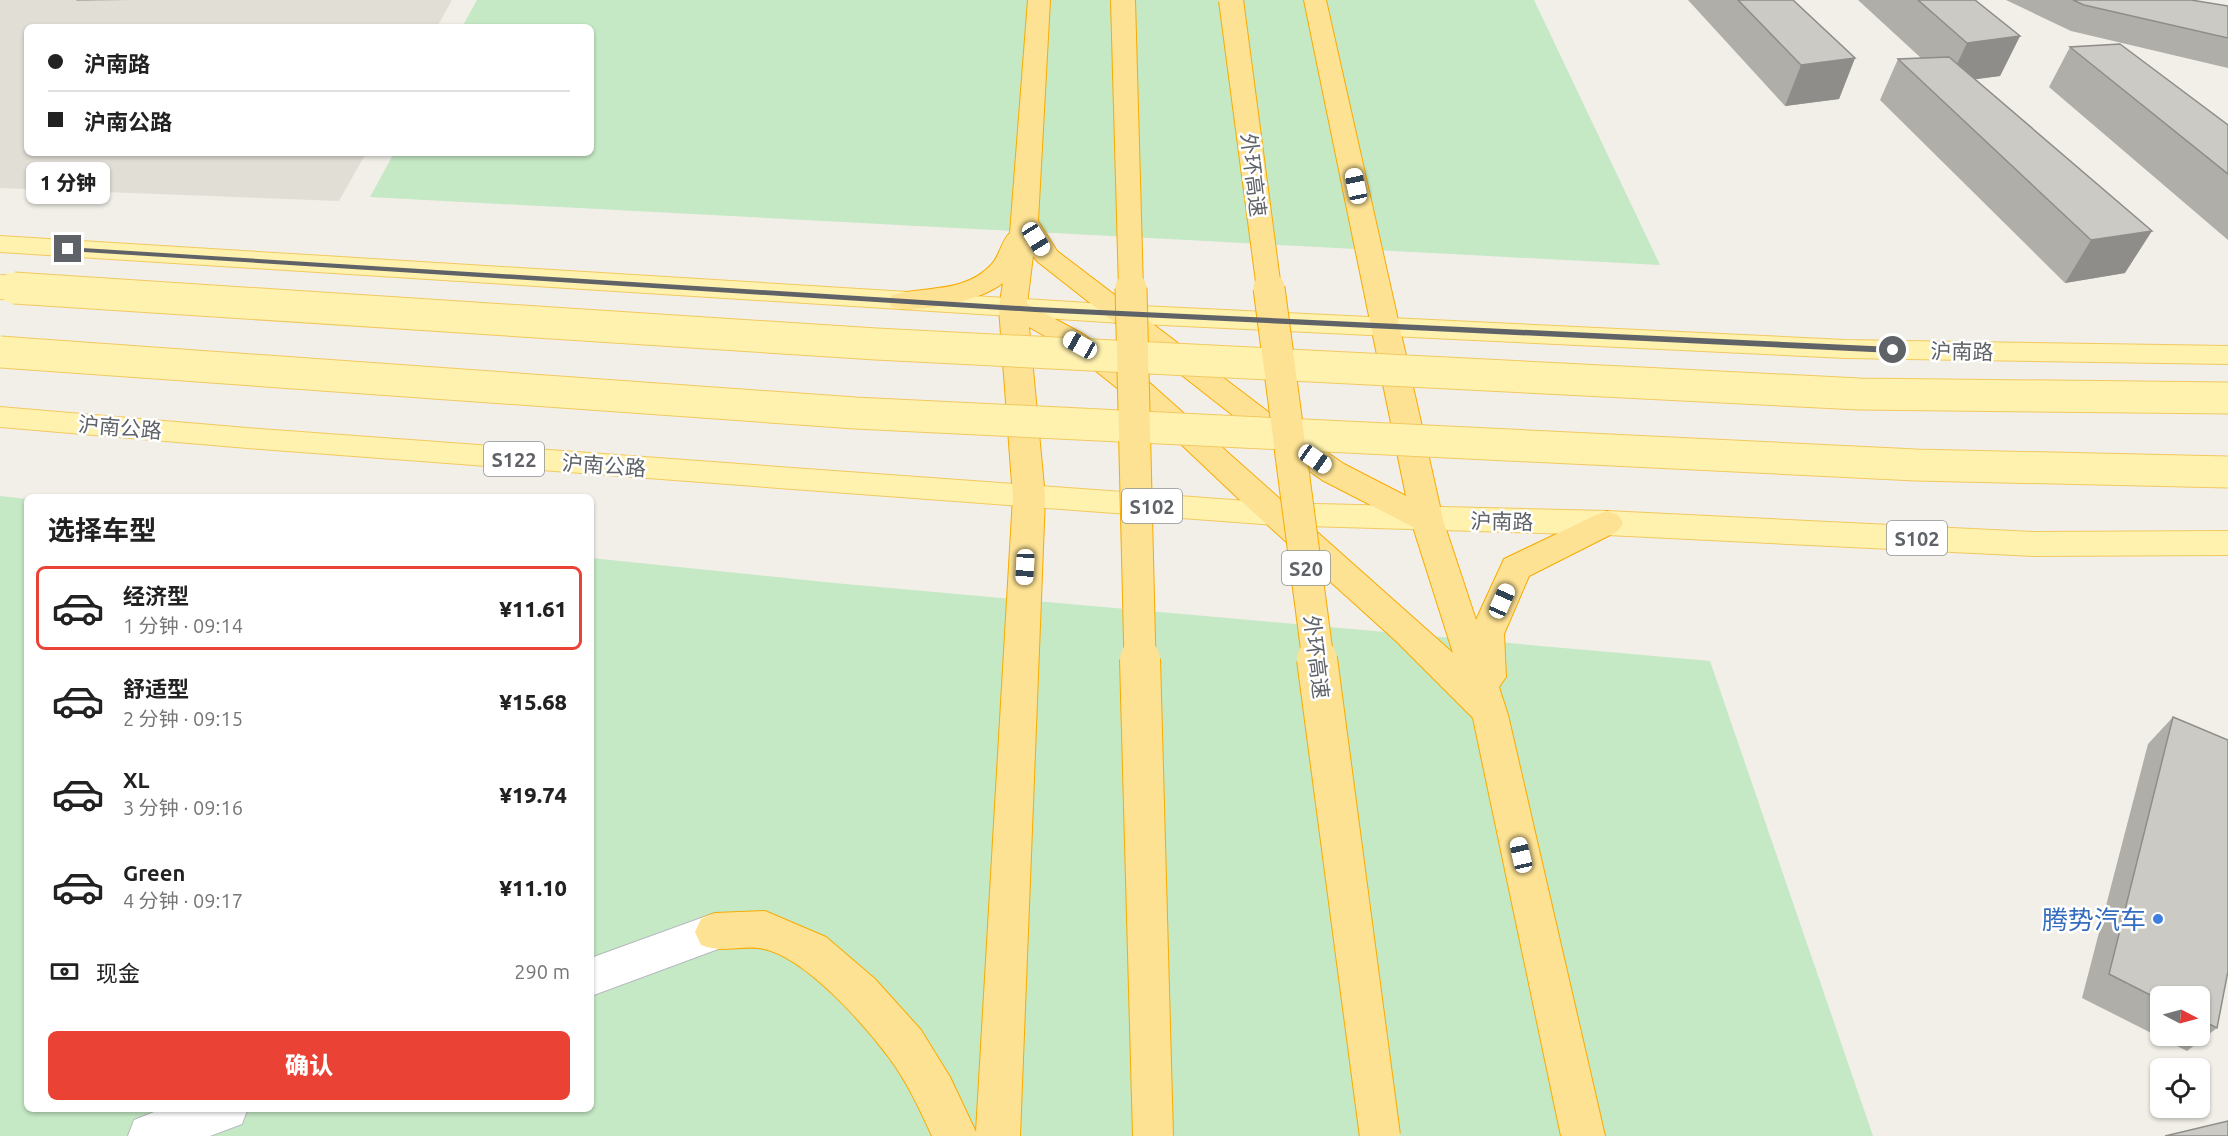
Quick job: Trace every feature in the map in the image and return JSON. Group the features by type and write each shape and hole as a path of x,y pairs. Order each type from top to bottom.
{"highway":[{"path":"998,1136 1029,497 1013,308 1025,221 1039,0"},
{"path":"1123,0 1153,1136"},
{"name":"外环高速","path":"1231,0 1380,1136"},
{"path":"1315,0 1427,520 1490,715 1583,1136"},
{"path":"902,301 938,298 975,289 996,276 1009,261 1025,221"},
{"path":"1025,221 1047,256 1260,421 1333,472 1427,520"},
{"path":"1013,308 1080,345 1148,396 1274,514 1391,614 1439,660 1490,715"},
{"path":"1490,715 1486,634 1516,568 1607,523"},
{"path":"715,932 765,930 812,950 860,993 906,1045 934,1092 955,1136"}],"main road":[{"path":"0,244 1013,308"},
{"path":"0,287 876,344 1859,394 2228,398"},
{"name":"沪南路","path":"1013,308 1845,349 2228,355"},
{"path":"0,352 855,413 1916,465 2228,472"},
{"name":"沪南公路","path":"0,417 260,440 1029,497"},
{"name":"沪南路","path":"1029,497 1274,514 1427,520 1607,523 2034,544 2228,543"}],"street":[{"path":"594,976 715,932"},
{"path":"150,1136 215,1112"}],"shaded area":[{"path":"0,0 452,0 439,24 24,24 24,156 364,156 339,201 0,188"}],"green space":[{"path":"477,0 1534,0 1660,265 370,197 392,156 594,156 594,24 464,24"},
{"path":"0,496 24,499 24,1112 594,1112 594,558 834,583 1710,661 1873,1136 0,1136"}],"building":[{"path":"1738,0 1793,0 1855,58 1801,65"},
{"path":"1918,0 1975,0 2020,36 1967,43"},
{"path":"2073,0 2191,0 2228,6 2228,38 2084,5"},
{"path":"2120,44 2228,125 2228,174 2070,47"},
{"path":"1949,57 2152,231 2091,240 1898,59"},
{"name":"腾势汽车","path":"2173,717 2228,740 2228,971 2217,1028 2210,1024 2210,986 2150,986 2150,995 2109,974"},
{"path":"2228,1121 2228,1136 2165,1136"}],"place":[{"name":"腾势汽车","path":"2158,919"}],"route":[{"path":"68,249 1121,314 1893,350"}]}
